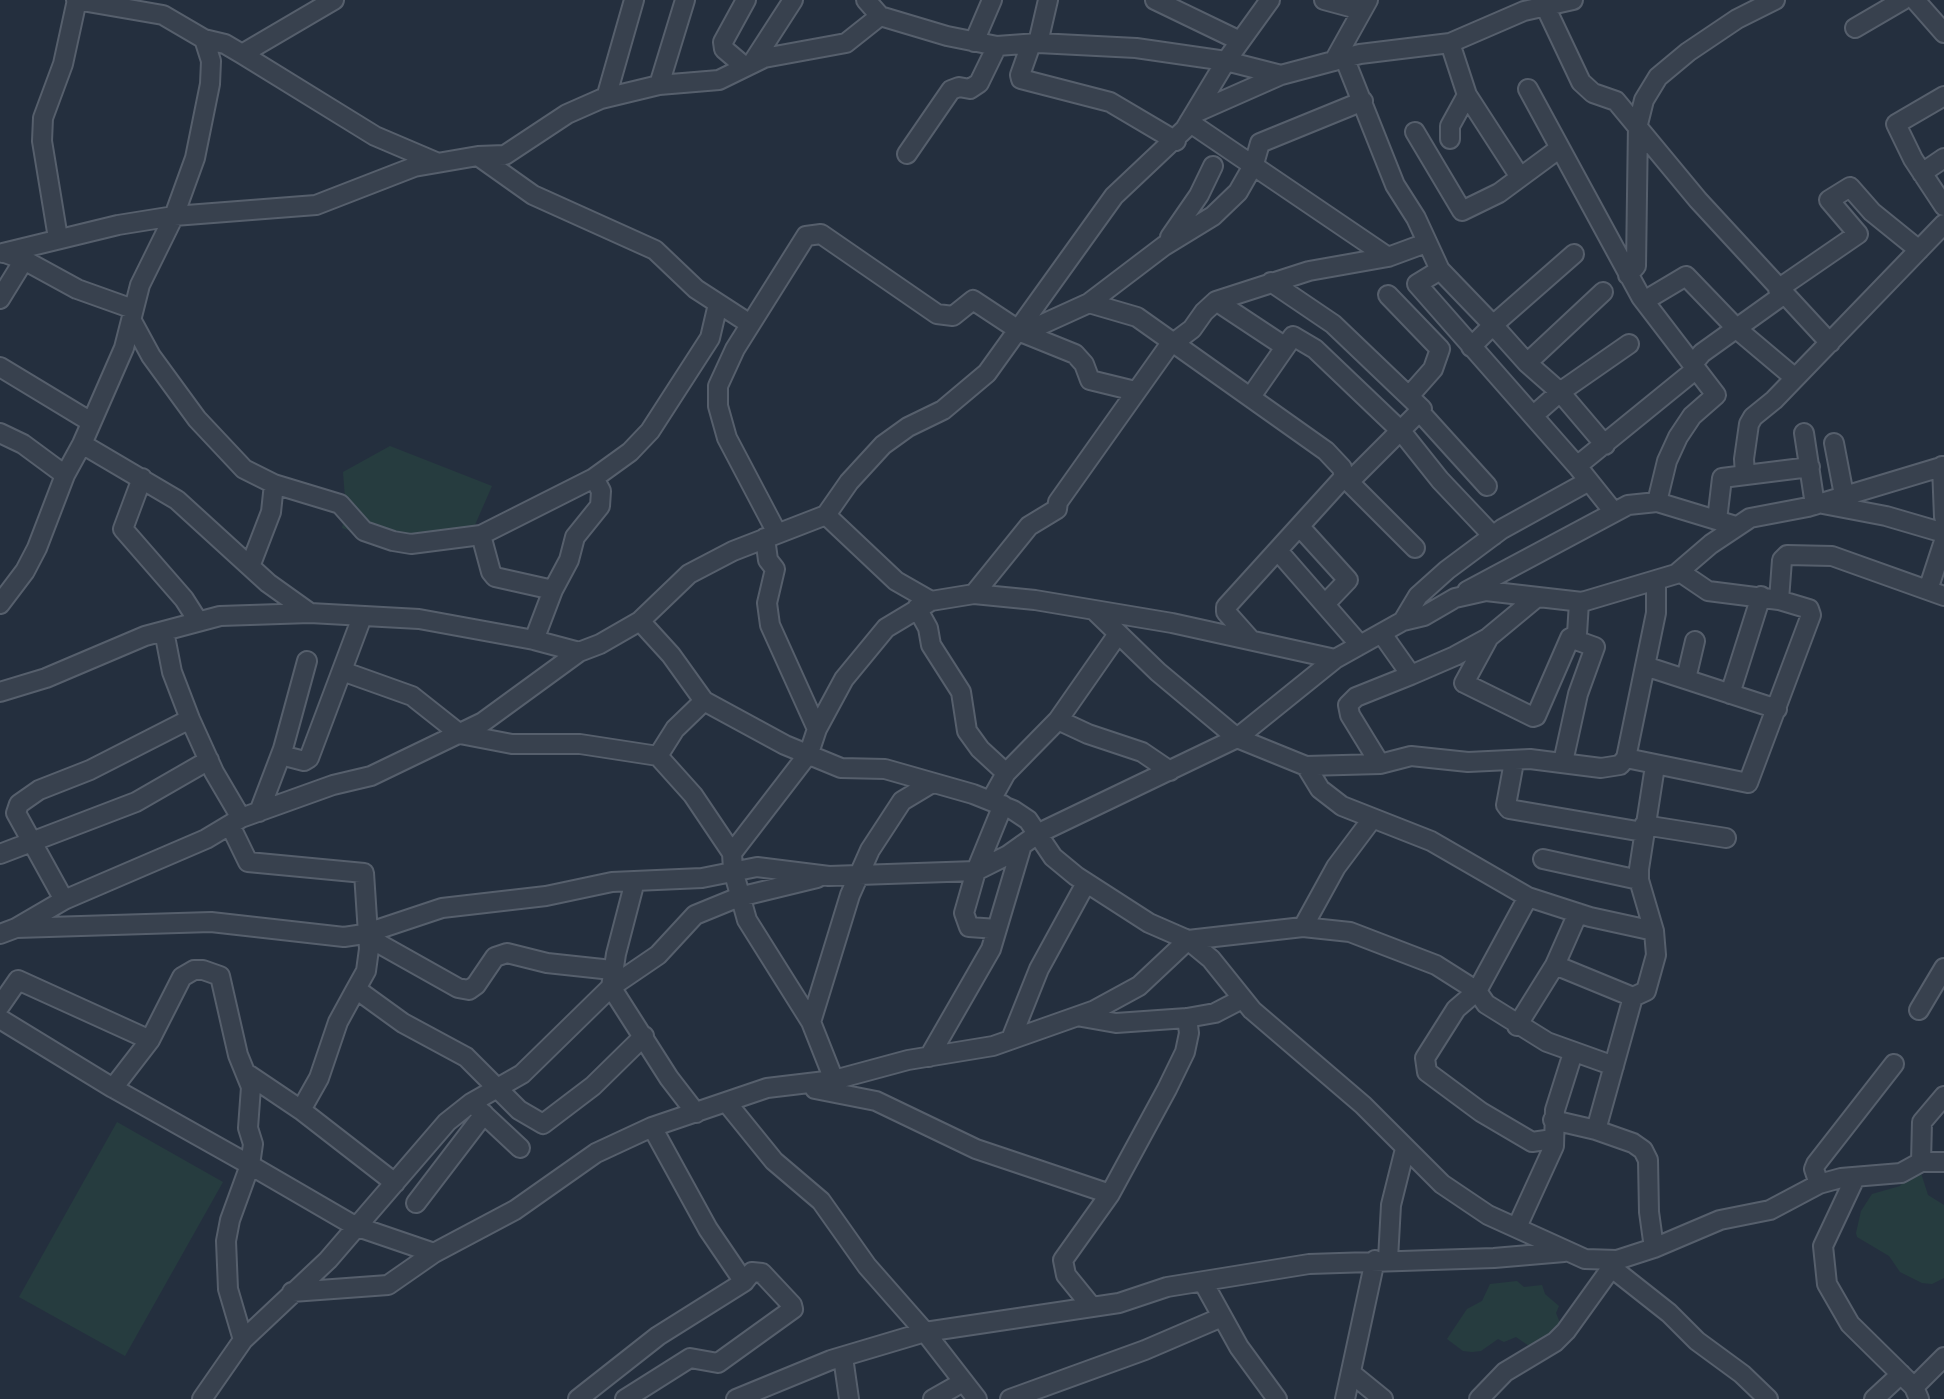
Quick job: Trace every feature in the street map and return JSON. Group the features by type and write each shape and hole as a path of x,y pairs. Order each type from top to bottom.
{"street":[{"path":"58,238 42,141 44,118 63,64 77,0 163,15 204,39 225,44 375,136 438,163"},
{"path":"163,15 178,0"},
{"path":"242,54 334,0"},
{"path":"606,98 634,0"},
{"path":"659,86 685,0"},
{"path":"746,0 723,42 724,49 749,64"},
{"path":"749,64 792,0"},
{"path":"866,0 880,16 974,42 997,46 1034,43 1136,48 1226,61 1281,76"},
{"path":"974,42 992,0"},
{"path":"1048,0 1021,79 1110,102 1176,141"},
{"path":"1157,0 1240,41"},
{"path":"1324,0 1364,5 1339,59"},
{"path":"1192,118 1281,76 1339,59 1450,43 1524,10 1573,0"},
{"path":"1628,275 1636,266 1638,124 1644,100 1658,77 1737,19 1774,0"},
{"path":"1854,28 1903,0"},
{"path":"1915,0 1944,34"},
{"path":"8,931 64,900 235,822 333,784 371,776 460,734 483,722 579,652 640,621 689,574 732,551 826,515 849,482 883,445 965,395 987,373 1114,196 1176,141 1266,1"},
{"path":"1545,6 1581,82 1593,93 1616,101 1638,124 1698,200 1830,343"},
{"path":"2,252 174,216 316,205 414,167 505,155 568,114 606,98 659,86 719,80 774,55 846,43 880,16"},
{"path":"0,604 37,548 65,474 124,348 140,284 174,216 195,158 210,84 211,61 204,39"},
{"path":"1450,43 1467,95 1520,177"},
{"path":"907,154 951,90 959,86 970,89 979,83 997,46"},
{"path":"1339,59 1362,101 1394,185 1416,218 1440,270 1527,363 1560,392 1605,444"},
{"path":"1528,89 1644,301 1716,394 1692,416 1678,437 1667,461 1657,502"},
{"path":"1450,139 1450,126 1467,95"},
{"path":"1944,96 1896,124 1944,206"},
{"path":"1020,332 1089,303 1164,246 1213,216 1238,192 1260,144 1362,101"},
{"path":"1192,118 1388,257"},
{"path":"1415,132 1462,211 1487,200 1560,148"},
{"path":"478,156 533,195 654,250 696,289 750,324"},
{"path":"1922,173 1944,158"},
{"path":"1164,246 1199,196 1213,166"},
{"path":"1577,466 1694,368 1702,353 1738,330 1858,234 1829,200 1850,187 1872,212 1919,250"},
{"path":"1744,475 1749,424 1944,224"},
{"path":"817,729 770,625 768,603 775,569 768,560 771,536 718,406 718,386 750,324 806,236 816,232 937,314 953,316 973,300 1020,332 1074,354 1084,364 1090,380 1135,391"},
{"path":"974,594 1029,526 1057,509 1173,341 1192,330 1216,302 1309,271 1388,257 1426,242"},
{"path":"2,252 132,315 151,356 196,420 244,469 274,484 343,506 364,530 394,542 446,542 481,535 594,478 630,452 650,431 710,338 718,304"},
{"path":"1471,347 1574,254"},
{"path":"0,299 24,260"},
{"path":"1440,270 1417,284 1535,414 1614,511"},
{"path":"1644,301 1686,276 1738,330 1795,378"},
{"path":"1250,638 1226,612 1226,607 1344,477 1355,476 1422,406 1334,324 1271,282"},
{"path":"1527,363 1604,292"},
{"path":"1388,296 1440,348 1433,369 1410,394"},
{"path":"1216,302 1284,346"},
{"path":"1089,303 1137,318 1326,451 1342,468 1344,477 1414,548"},
{"path":"1252,396 1293,336 1314,349 1401,431 1493,536"},
{"path":"1535,414 1629,344"},
{"path":"1,369 92,422"},
{"path":"1420,412 1486,486"},
{"path":"1804,432 1817,504"},
{"path":"0,433 65,474"},
{"path":"1834,443 1844,495"},
{"path":"82,444 186,508 268,583 310,613"},
{"path":"1717,520 1722,478 1810,466"},
{"path":"1455,598 1486,591 1579,602 1680,572 1750,518 1817,504 1943,466 1944,517"},
{"path":"142,478 122,529 184,599 198,621"},
{"path":"534,640 576,538 600,506 601,491 594,478"},
{"path":"1403,621 1418,596 1493,536 1589,481"},
{"path":"251,564 271,512 274,484"},
{"path":"732,861 829,876 976,871 1039,832 1237,738 1334,659 1403,621 1424,616 1614,511 1628,505 1657,502 1736,526"},
{"path":"1730,694 1787,555 1832,556 1936,593 1944,537 1886,516 1817,504"},
{"path":"826,515 924,605 931,645 961,692 967,731 1006,774"},
{"path":"1300,527 1348,580 1326,603"},
{"path":"481,535 495,577 554,590"},
{"path":"1279,552 1360,645"},
{"path":"1626,758 1748,783 1811,612 1770,598 1708,590 1680,572"},
{"path":"1096,611 1158,672 1237,738 1306,766 1380,764 1410,756 1468,762 1562,762 1601,768 1620,766 1626,758 1656,613 1656,580"},
{"path":"8,931 174,921 277,927 344,937 369,935 442,908 546,896 612,882 702,878 732,861 808,754 844,679 874,640 924,605 974,594 1035,600 1250,638 1334,659"},
{"path":"1380,764 1350,716 1348,705 1356,697 1488,638 1536,598"},
{"path":"1488,638 1464,683 1536,716 1570,638 1576,634 1579,602"},
{"path":"0,692 46,678 126,643 220,616 310,613 419,619 579,652"},
{"path":"282,755 309,758 362,616"},
{"path":"640,621 704,701 785,746 841,768 885,768 997,803 1028,820 1053,856 1086,883 1148,924 1188,940 1210,959 1242,999 1363,1104 1442,1184 1488,1215 1565,1252 1614,1264 1768,1399"},
{"path":"164,631 172,672 248,862 364,873 369,935 366,971 338,1022 319,1078 302,1110"},
{"path":"997,929 966,924 964,913 1006,774 1058,720 1118,634"},
{"path":"1382,634 1410,675"},
{"path":"1562,762 1578,694 1595,647 1570,638"},
{"path":"1686,680 1696,641"},
{"path":"259,812 282,755 307,662"},
{"path":"1645,666 1777,709"},
{"path":"342,671 412,696 460,734 512,744 580,744 658,756 693,795 732,861 748,920 810,1022 834,1080"},
{"path":"658,756 675,729 704,701"},
{"path":"64,900 16,813 18,804 190,719"},
{"path":"1058,720 1142,752 1170,770"},
{"path":"0,854 136,802 209,760"},
{"path":"1514,762 1508,808 1726,838"},
{"path":"1306,766 1330,798 1431,842 1528,897 1654,931"},
{"path":"1555,965 1633,996 1646,991 1656,955 1654,931 1639,880 1655,766"},
{"path":"810,1022 850,895 870,850 902,800 932,783"},
{"path":"1302,926 1336,866 1372,819"},
{"path":"929,1057 987,956 1022,845"},
{"path":"1544,859 1639,880"},
{"path":"416,1203 478,1108 535,1062 612,978 658,955 695,915 740,896 829,876"},
{"path":"635,882 612,978 670,1078 696,1113"},
{"path":"1011,1040 1039,968 1086,883"},
{"path":"1528,897 1476,991 1448,1018 1425,1058 1427,1072 1481,1112 1532,1142 1538,1144 1553,1129 1596,1130 1643,1150 1648,1160 1654,1248"},
{"path":"1517,1026 1555,965 1578,913"},
{"path":"292,1292 388,1284 434,1253 515,1210 596,1153 652,1127 767,1088 834,1080 1011,1040 1096,1010 1139,986 1188,940 1302,926 1350,932 1436,966 1476,991 1486,1004 1517,1026 1573,1053 1614,1066"},
{"path":"369,935 458,988 469,990 496,957 507,953 612,978"},
{"path":"1919,1010 1944,968"},
{"path":"112,1088 150,1040 182,976 194,970 214,972 224,982 238,1055 251,1087 250,1165 226,1241 228,1289 243,1340"},
{"path":"0,1006 18,980 150,1040"},
{"path":"356,989 391,1016 466,1057 519,1110 546,1124 594,1086 644,1036"},
{"path":"1596,1130 1633,996"},
{"path":"1076,1016 1116,1023 1187,1018 1215,1013 1242,999"},
{"path":"1092,1307 1066,1275 1063,1260 1110,1194 1185,1052 1187,1018"},
{"path":"0,1019 112,1088 355,1226 434,1253"},
{"path":"1517,1227 1554,1146 1553,1129 1573,1053"},
{"path":"1818,1184 1816,1164 1894,1064"},
{"path":"248,1076 302,1110 395,1183"},
{"path":"792,1084 876,1101 976,1149 1110,1194"},
{"path":"1921,1162 1922,1122 1944,1096"},
{"path":"728,1103 764,1151 821,1201 867,1266 977,1399"},
{"path":"478,1108 520,1148"},
{"path":"202,1399 243,1340 328,1260 447,1122 478,1108"},
{"path":"652,1127 724,1255 744,1282"},
{"path":"1345,1399 1405,1150"},
{"path":"1479,1399 1520,1361 1555,1342 1614,1264 1720,1220 1770,1210 1818,1184 1900,1173 1921,1162 1944,1162"},
{"path":"1855,1178 1823,1246 1827,1284 1850,1324 1911,1387"},
{"path":"736,1399 844,1357 925,1332 1119,1303 1167,1287 1308,1264 1565,1252"},
{"path":"578,1399 658,1336 744,1282 752,1272 762,1274 792,1305 790,1313 718,1363 690,1358 625,1399"},
{"path":"1202,1282 1239,1347 1276,1399"},
{"path":"1010,1399 1145,1350 1222,1317"},
{"path":"844,1357 850,1399"},
{"path":"1874,1399 1911,1387 1944,1357"},
{"path":"1351,1372 1383,1399"},
{"path":"932,1399 962,1382"}],"green space":[{"path":"390,446 492,486 471,534 396,545 342,528 346,511 343,472"},
{"path":"117,1122 223,1182 125,1356 19,1297"},
{"path":"1920,1170 1928,1195 1944,1205 1944,1278 1932,1284 1900,1272 1889,1256 1856,1233 1861,1211 1872,1194 1900,1186 1909,1173"},
{"path":"1517,1281 1524,1287 1542,1285 1545,1294 1559,1306 1556,1313 1562,1328 1532,1348 1516,1337 1504,1342 1498,1339 1481,1351 1472,1352 1463,1351 1447,1339 1467,1309 1482,1301 1490,1284"}]}
